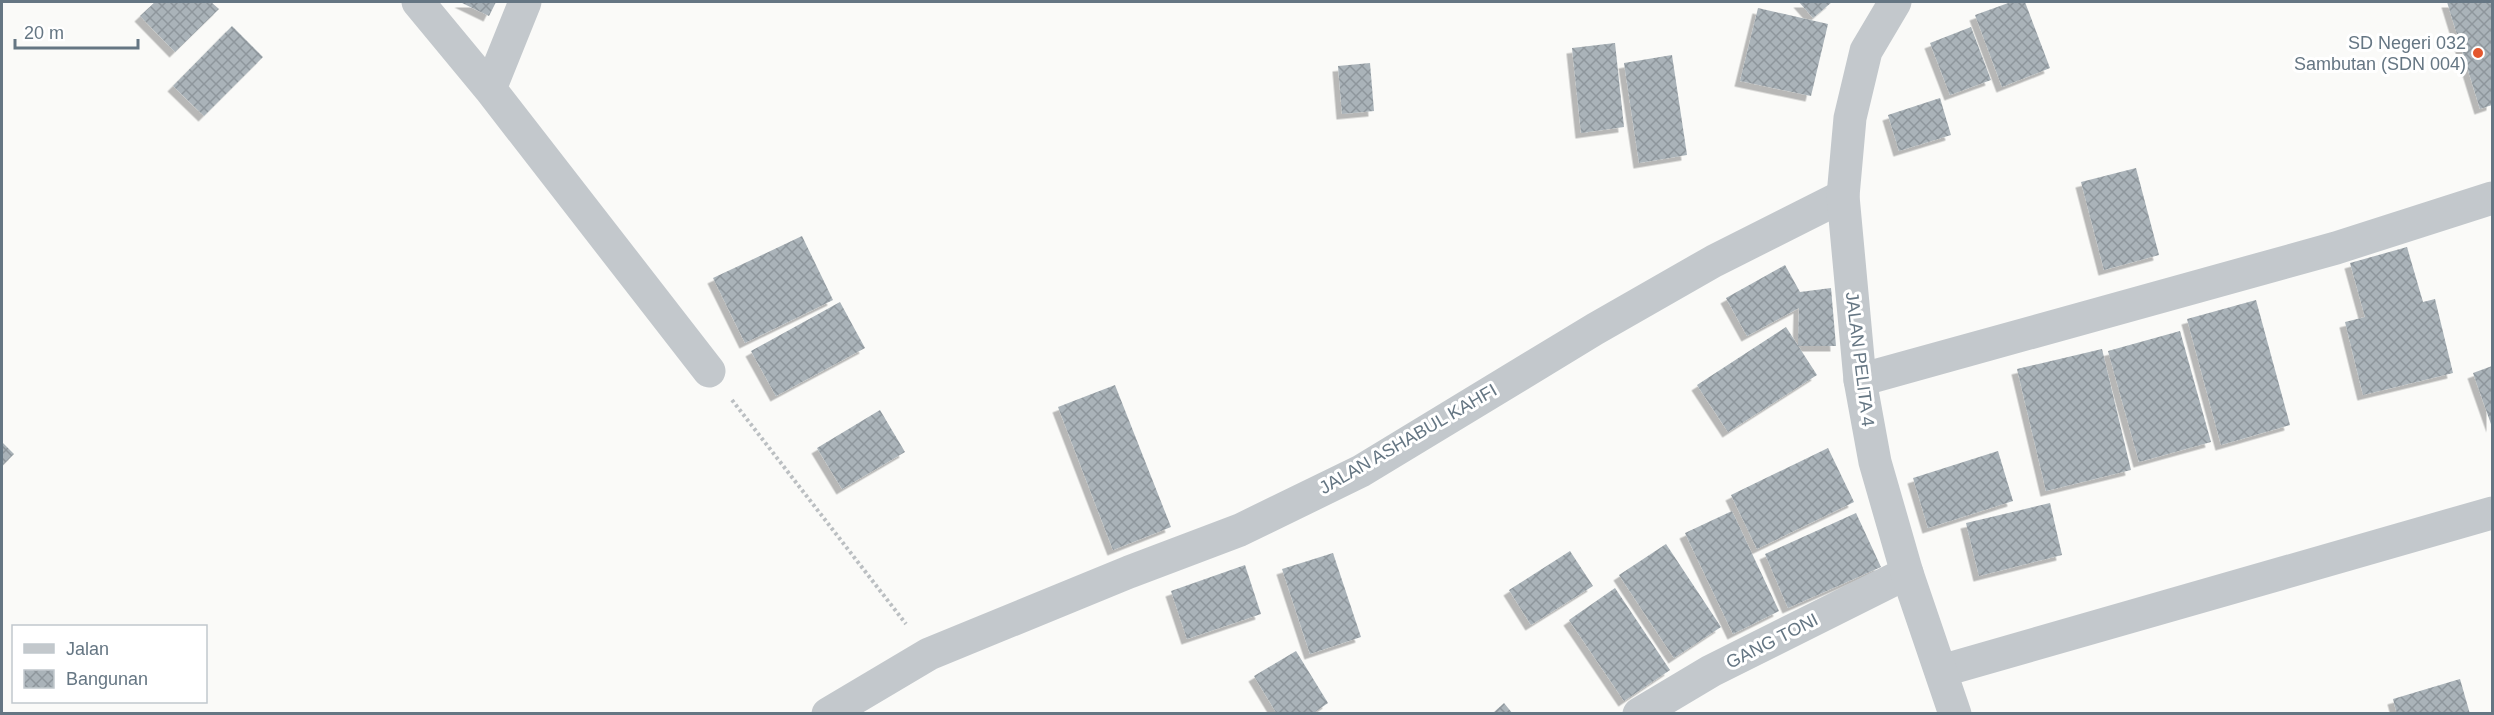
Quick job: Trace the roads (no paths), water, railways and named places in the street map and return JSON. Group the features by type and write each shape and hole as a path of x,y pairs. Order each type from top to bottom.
{"street":[{"path":"418,2 490,88 709,371"},
{"path":"490,88 525,2"},
{"name":"JALAN PELITA 4","path":"1895,2 1866,51 1850,118 1843,195 1860,380 1875,462 1907,573 1955,714"},
{"name":"JALAN ASHABUL KAHFI","path":"828,714 929,654 1129,572 1240,530 1361,471 1595,329 1714,261 1843,195"},
{"path":"1860,380 2336,248 2493,198"},
{"path":"1941,671 2493,513"},
{"name":"GANG TONI","path":"1639,714 1712,671 1907,573"}],"place":[{"name":"SD Negeri 032 Sambutan (SDN 004)","path":"2478,53"}]}
